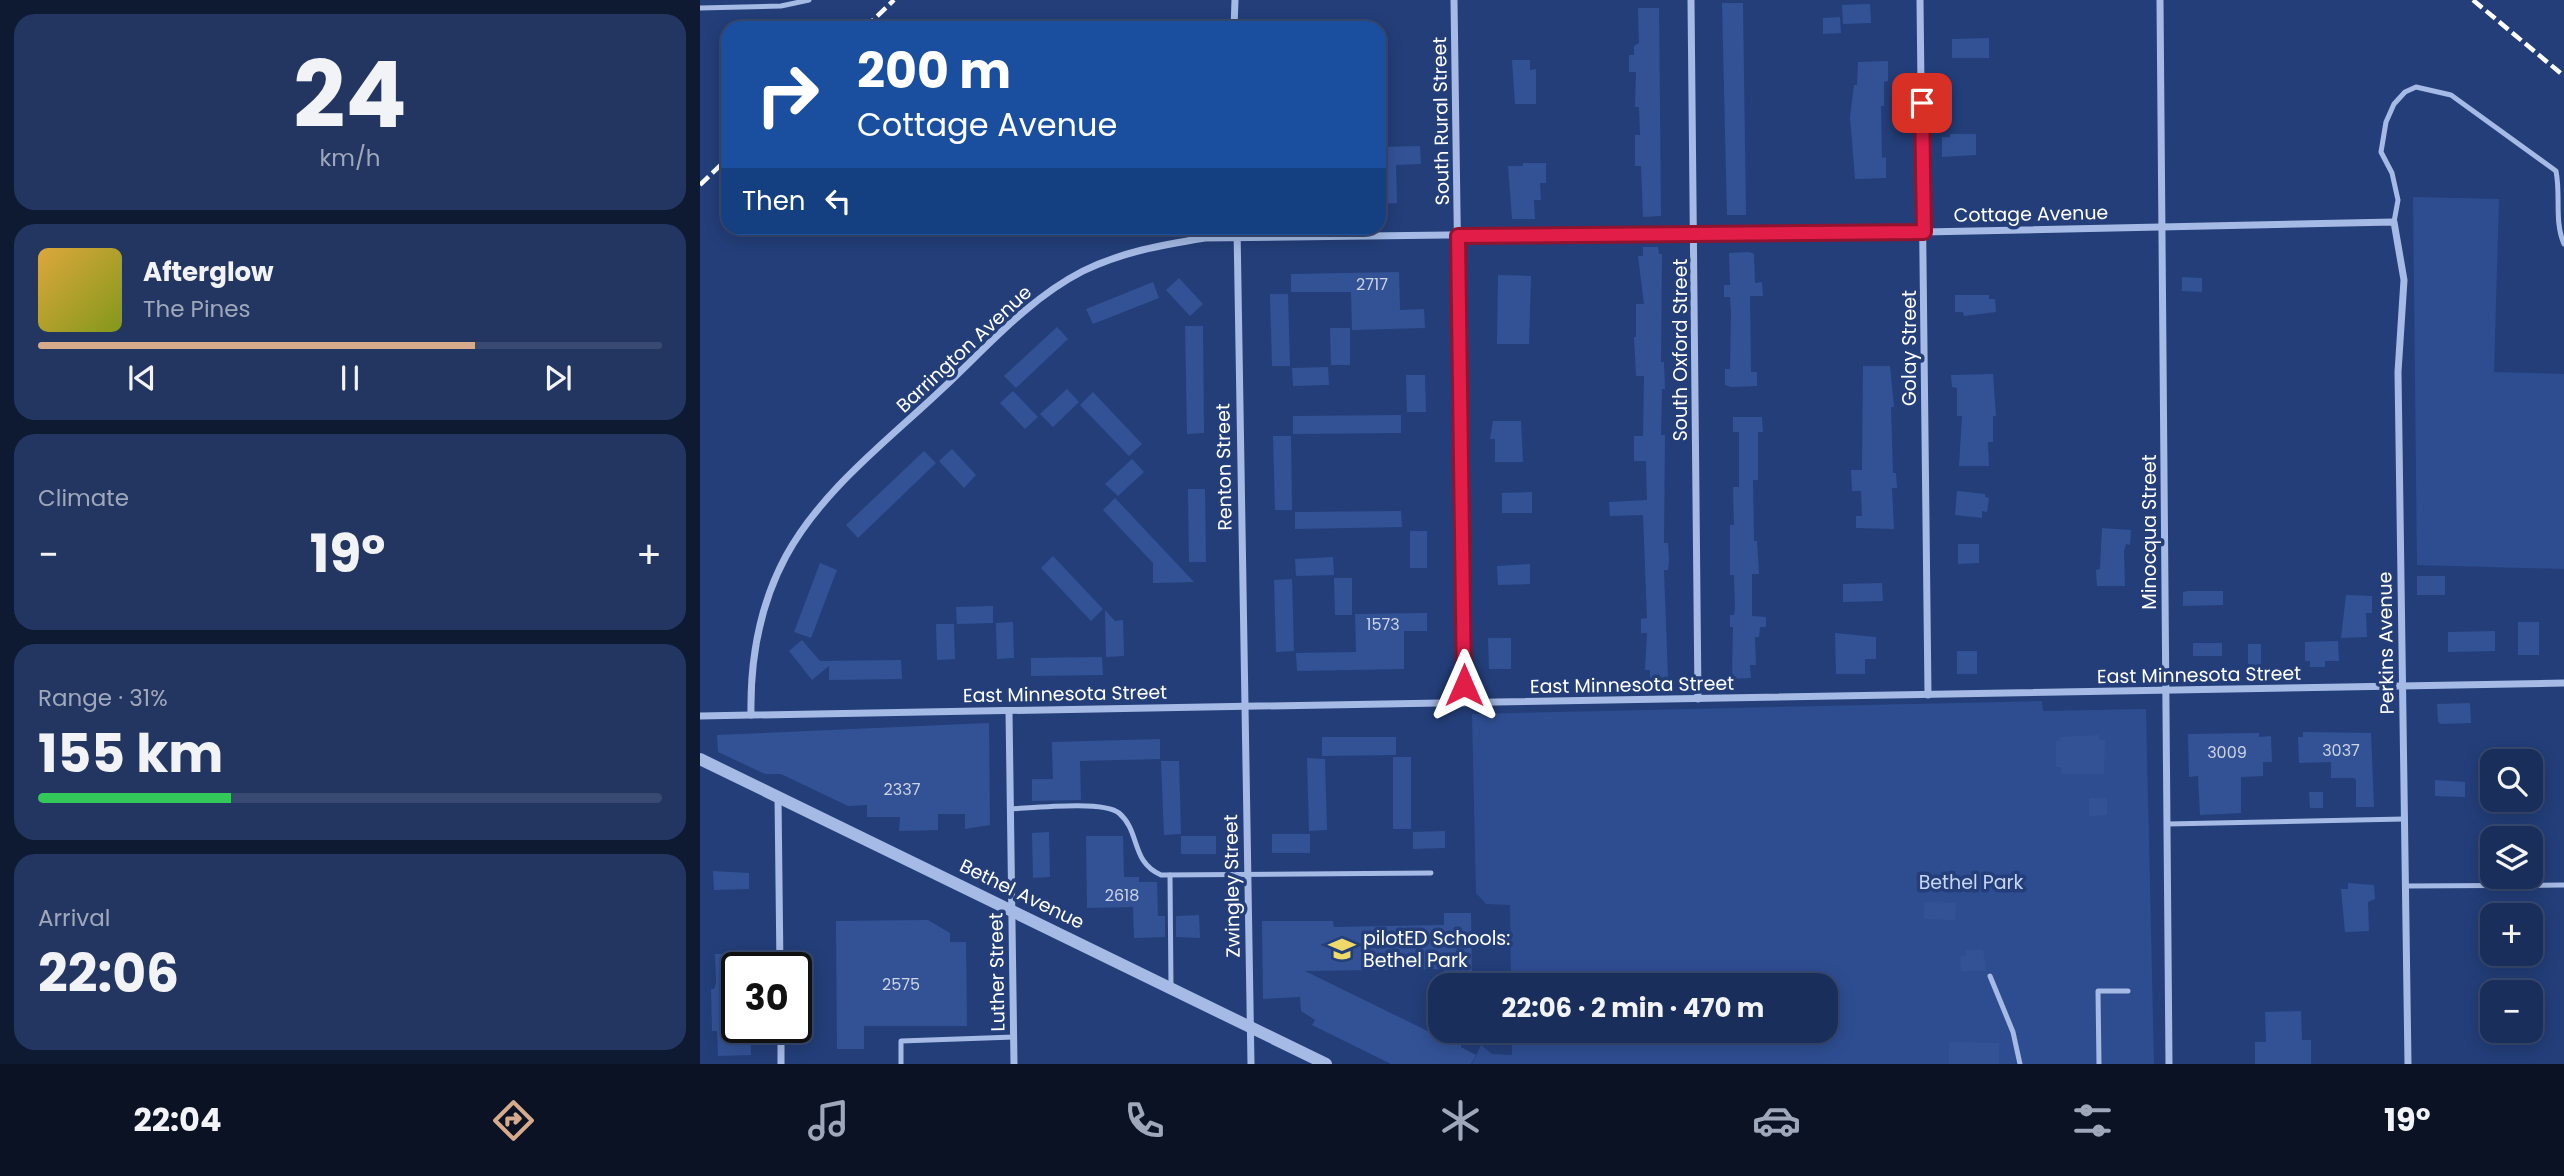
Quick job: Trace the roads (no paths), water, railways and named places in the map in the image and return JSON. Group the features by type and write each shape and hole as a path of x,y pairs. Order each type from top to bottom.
{"street":[{"path":"1234,21 1235,0"},
{"name":"South Rural Street","path":"1454,0 1464,703"},
{"name":"South Oxford Street","path":"1691,0 1698,699"},
{"name":"Golay Street","path":"1920,0 1928,695"},
{"name":"Minocqua Street","path":"2160,0 2169,1064"},
{"name":"Cottage Avenue","path":"1458,236 1924,232 2394,222"},
{"name":"Perkins Avenue","path":"2394,222 2404,280 2398,372 2408,1064"},
{"name":"Barrington Avenue","path":"751,715 756,642 769,594 797,538 827,498 1033,303 1061,283 1104,261 1144,248 1191,239 1458,236"},
{"name":"Renton Street","path":"1237,238 1243,706"},
{"name":"East Minnesota Street","path":"700,716 2564,683"},
{"name":"Zwingley Street","path":"1243,706 1251,1064"},
{"name":"Luther Street","path":"1009,711 1014,1064"},
{"name":"Bethel Avenue","path":"700,759 1326,1064"},
{"path":"778,797 780,952"},
{"path":"781,1043 781,1064"}],"lane":[{"path":"700,8 780,6 808,0"},
{"path":"2394,222 2398,200 2392,173 2381,152 2386,122 2394,104 2405,92 2426,87 2451,95 2556,171 2560,190 2558,229 2564,244"},
{"path":"1010,809 1108,809 1120,814 1149,869 1170,875 1431,873"},
{"path":"2166,824 2404,819"},
{"path":"1170,875 1171,988"},
{"path":"2406,886 2564,885"},
{"path":"1990,976 2013,1032 2020,1064"},
{"path":"2099,1064 2098,991 2128,991"},
{"path":"901,1064 901,1041 1013,1037"}],"railway":[{"path":"872,21 894,0"},
{"path":"2473,0 2564,76"},
{"path":"700,185 721,165"}],"place":[{"name":"pilotED Schools: Bethel Park","path":"1342,949"}],"park label":[{"name":"Bethel Park","path":"1971,882"}]}
